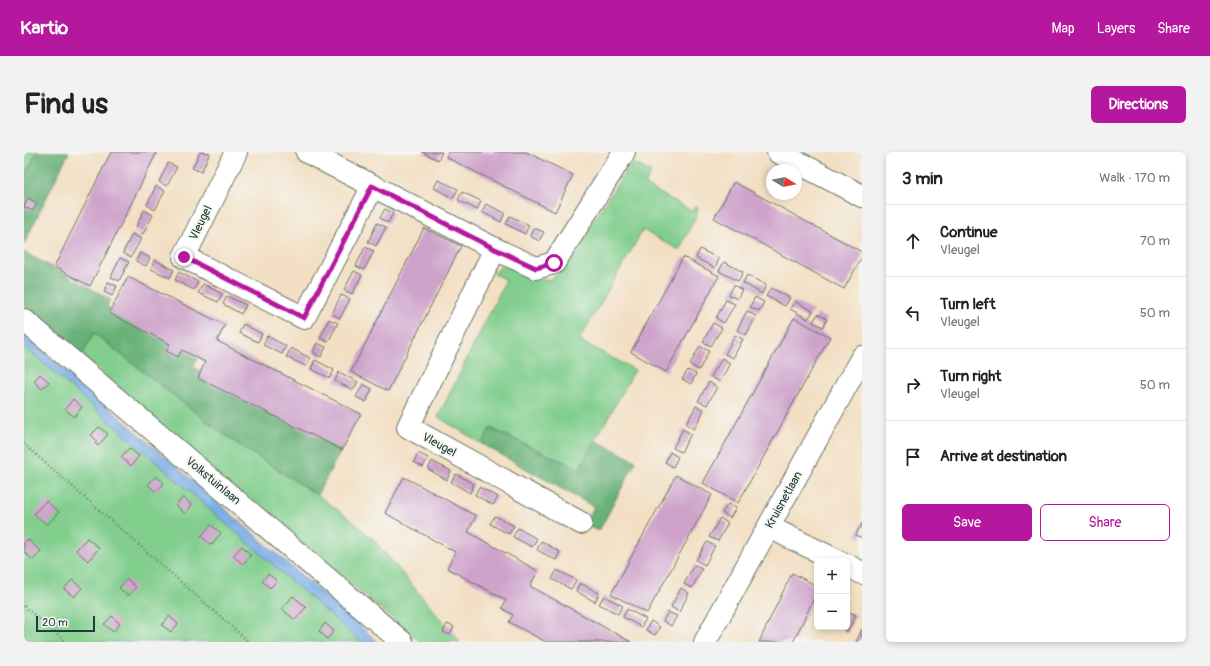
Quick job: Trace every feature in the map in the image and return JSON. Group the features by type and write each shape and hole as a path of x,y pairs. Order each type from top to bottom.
{"street":[{"name":"Vleugel","path":"236,152 184,257 304,318 372,186"},
{"path":"306,152 495,249 536,268 554,263 624,152"},
{"path":"778,152 862,196"},
{"name":"Vleugel","path":"495,249 408,427 581,523"},
{"name":"Volkstuinlaan","path":"24,320 402,642"},
{"name":"Kruisnetlaan","path":"705,642 862,357"},
{"path":"769,527 832,558"},
{"path":"850,567 862,573"}],"path":[{"path":"24,444 249,642"},
{"path":"24,606 66,642"}],"green space":[{"path":"24,152 37,152 24,178"},
{"path":"37,152 69,152 24,244 24,178"},
{"path":"632,162 651,172 645,185 692,211 695,205 698,208 697,214 679,250 643,230 579,340 635,370 579,469 490,428 482,444 438,417 506,280 494,274 501,266 508,264 542,280 549,280 557,275"},
{"path":"24,252 110,299 107,307 199,357 193,367 345,443 317,495 223,434 94,333 82,355 24,305"},
{"path":"94,333 223,434 317,495 347,517 373,539 460,642 421,642 222,478 82,355"},
{"path":"24,346 361,642 24,642"},
{"path":"490,428 579,469 595,440 636,461 599,531 584,525 594,507 482,444"}],"water":[{"path":"24,334 378,642 361,642 24,346"}],"building":[{"path":"111,152 157,152 90,286 54,267"},
{"path":"200,152 210,153 201,172 192,168"},
{"path":"422,152 442,152 438,160"},
{"path":"448,152 526,152 573,175 555,212 446,157"},
{"path":"168,163 177,167 167,186 159,182"},
{"path":"438,180 458,189 453,198 434,188"},
{"path":"734,182 862,252 862,257 844,289 714,218"},
{"path":"156,186 165,191 155,210 147,205"},
{"path":"462,192 481,201 477,210 458,200"},
{"path":"28,198 37,203 33,211 24,207"},
{"path":"486,204 505,213 501,222 482,212"},
{"path":"385,209 393,213 388,223 380,218"},
{"path":"144,210 153,215 143,234 135,229"},
{"path":"510,216 529,225 525,234 506,224"},
{"path":"377,223 386,227 376,246 368,242"},
{"path":"424,228 461,246 388,391 351,372"},
{"path":"534,228 544,232 539,241 530,236"},
{"path":"132,234 141,239 131,257 123,253"},
{"path":"365,247 374,251 364,270 356,266"},
{"path":"700,249 719,259 715,268 696,258"},
{"path":"140,253 150,258 146,266 136,261"},
{"path":"683,257 719,276 666,372 631,352"},
{"path":"120,258 129,262 119,281 111,277"},
{"path":"155,260 174,270 170,278 151,269"},
{"path":"724,262 743,272 738,281 719,271"},
{"path":"354,271 362,275 352,294 344,290"},
{"path":"179,272 198,282 194,290 175,280"},
{"path":"747,275 766,285 762,294 743,283"},
{"path":"128,277 225,325 217,341 361,414 342,450 198,378 205,362 182,350 178,357 166,351 170,344 109,313"},
{"path":"108,282 117,286 112,296 104,292"},
{"path":"203,284 222,294 218,302 198,293"},
{"path":"734,285 742,290 737,299 729,295"},
{"path":"771,288 790,298 785,306 766,296"},
{"path":"341,295 350,299 340,318 332,314"},
{"path":"227,296 246,305 241,314 223,304"},
{"path":"755,297 764,302 759,311 750,307"},
{"path":"726,300 735,304 724,323 716,318"},
{"path":"794,301 813,311 808,319 790,309"},
{"path":"747,311 756,316 746,335 737,330"},
{"path":"818,314 827,319 823,327 813,322"},
{"path":"794,318 830,337 738,503 703,483"},
{"path":"329,319 338,323 328,342 320,338"},
{"path":"713,323 722,328 711,346 703,342"},
{"path":"243,324 262,334 258,342 239,333"},
{"path":"735,335 743,339 733,358 725,354"},
{"path":"267,336 286,346 282,354 263,345"},
{"path":"317,343 326,347 321,357 313,352"},
{"path":"700,346 709,351 699,370 690,365"},
{"path":"291,348 310,358 306,366 286,357"},
{"path":"722,358 730,363 720,382 711,377"},
{"path":"315,360 334,370 330,378 311,369"},
{"path":"688,370 696,374 691,384 682,379"},
{"path":"339,372 358,382 353,390 335,381"},
{"path":"40,374 49,382 42,389 34,381"},
{"path":"709,382 717,387 707,405 698,401"},
{"path":"363,384 372,389 366,402 356,397"},
{"path":"73,399 82,407 74,417 65,409"},
{"path":"696,406 704,410 694,429 686,424"},
{"path":"99,427 108,434 98,446 95,443 97,441 91,435"},
{"path":"683,429 691,434 681,452 673,448"},
{"path":"129,448 139,456 131,466 121,457"},
{"path":"670,452 678,457 673,467 665,462"},
{"path":"418,453 428,458 423,467 414,462"},
{"path":"432,461 451,471 447,480 428,469"},
{"path":"456,474 474,484 470,493 451,482"},
{"path":"676,475 712,495 647,613 611,594"},
{"path":"156,476 164,483 156,492 148,485"},
{"path":"404,477 476,516 468,532 538,571 530,586 631,642 546,642 509,622 513,615 502,608 506,600 447,568 455,552 385,513"},
{"path":"479,487 498,497 493,505 475,495"},
{"path":"183,497 192,505 185,514 176,505"},
{"path":"46,501 59,512 47,525 34,514"},
{"path":"728,504 736,508 730,518 722,513"},
{"path":"495,516 514,526 509,534 490,524"},
{"path":"720,518 728,523 718,541 709,537"},
{"path":"862,523 862,538 856,535"},
{"path":"211,525 221,533 211,545 201,536"},
{"path":"518,528 537,539 532,547 513,537"},
{"path":"87,538 99,548 88,561 76,550"},
{"path":"27,539 41,551 33,560 24,552 24,543"},
{"path":"541,541 560,552 556,560 537,550"},
{"path":"707,542 715,546 705,565 696,560"},
{"path":"242,546 251,555 243,564 233,556"},
{"path":"694,565 702,569 692,588 684,584"},
{"path":"557,570 576,580 571,589 552,579"},
{"path":"792,573 814,584 814,598 793,642 759,642"},
{"path":"268,574 277,581 270,588 262,581"},
{"path":"127,579 136,587 128,596 119,588"},
{"path":"72,580 82,588 74,597 64,589"},
{"path":"580,583 599,593 595,602 576,591"},
{"path":"681,588 689,593 679,612 671,607"},
{"path":"293,596 306,607 295,620 282,609"},
{"path":"604,596 623,606 618,614 599,604"},
{"path":"627,609 646,619 641,627 623,617"},
{"path":"668,612 677,616 671,626 663,621"},
{"path":"850,612 856,615 850,626"},
{"path":"112,616 120,624 113,632 104,624"},
{"path":"169,616 178,624 171,632 162,625"},
{"path":"651,621 660,627 655,635 646,630"},
{"path":"325,623 334,631 327,639 319,631"},
{"path":"447,624 454,627 450,635 443,632"},
{"path":"862,629 862,642 856,642"}],"route":[{"path":"184,257 304,318 372,186 495,249 536,268 554,263"}]}
